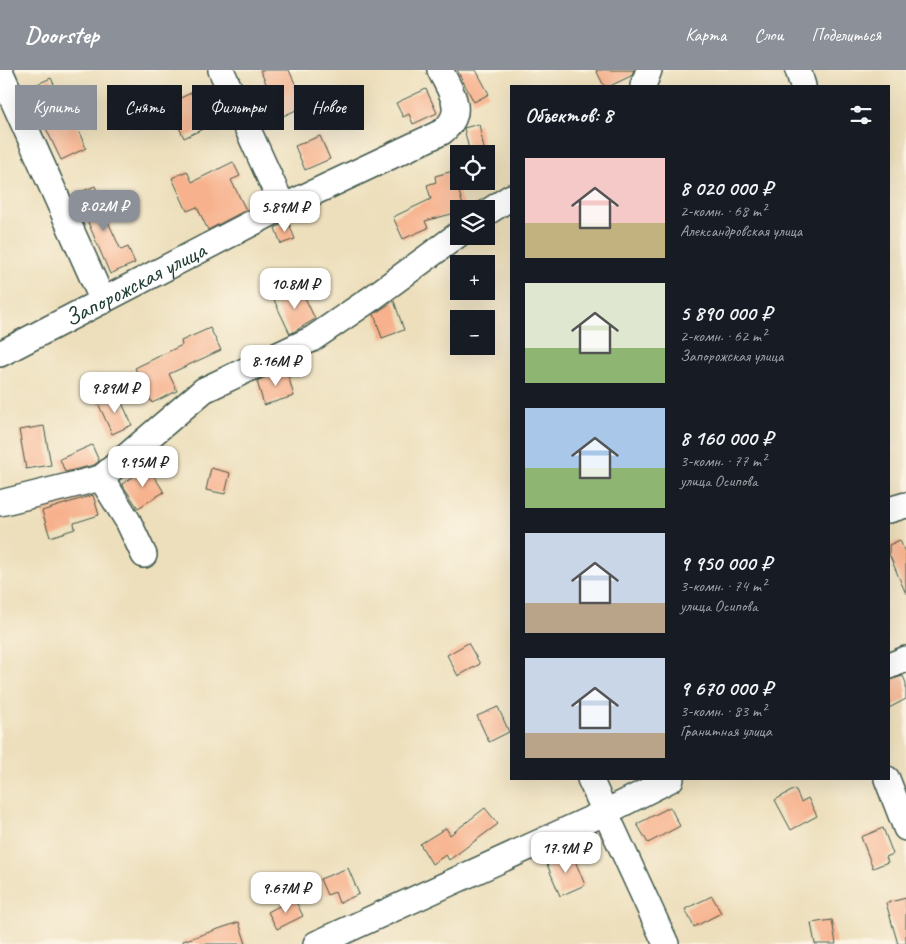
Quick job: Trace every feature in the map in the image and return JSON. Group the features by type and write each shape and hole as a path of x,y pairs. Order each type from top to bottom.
{"street":[{"path":"221,70 283,207"},
{"name":"Запорожская улица","path":"0,354 283,207 442,132 455,118 456,110 455,101 440,70"},
{"path":"643,85 649,70"},
{"path":"798,70 803,85"},
{"path":"0,71 103,301"},
{"path":"495,207 510,198"},
{"path":"0,503 102,478 204,390 312,338 372,298 450,241"},
{"path":"102,478 128,521 144,555"},
{"path":"890,510 906,505"},
{"path":"890,666 906,659"},
{"path":"590,780 666,944"},
{"path":"316,944 606,812 669,780"},
{"path":"887,780 906,828"}],"building":[{"path":"260,70 289,70 296,85 294,85 294,111 284,116 284,85 267,85"},
{"path":"457,70 476,70 489,94 474,102"},
{"path":"596,70 634,70 631,76 612,85 604,85"},
{"path":"51,78 54,85 35,85"},
{"path":"426,89 437,113 413,124 409,114 403,117 396,103"},
{"path":"192,92 192,130 201,130 184,138 180,130 182,130 182,97"},
{"path":"479,124 483,145 468,145 464,128"},
{"path":"47,130 78,130 86,148 61,160"},
{"path":"320,136 330,159 305,170 295,146"},
{"path":"233,162 240,176 231,180 246,210 208,230 197,207 187,211 172,178 187,171 192,182"},
{"path":"450,172 450,190 458,190 461,200 450,200 450,214 425,221 428,228 403,239 393,217 431,199 427,185 436,182 435,176"},
{"path":"95,186 106,212 104,213 121,250 128,247 135,263 110,274 76,194"},
{"path":"288,221 295,239 281,244 275,228"},
{"path":"300,287 315,319 290,334 274,300"},
{"path":"394,301 404,330 382,338 374,314"},
{"path":"210,328 221,350 169,374 177,391 152,403 135,368 182,345 181,341"},
{"path":"286,368 294,396 264,405 257,381"},
{"path":"118,394 132,425 112,434 98,403"},
{"path":"44,426 51,465 26,469 19,430"},
{"path":"92,445 99,461 94,465 65,472 60,459"},
{"path":"148,467 164,492 138,508 122,484"},
{"path":"211,468 230,473 225,494 206,490"},
{"path":"93,495 99,515 74,523 75,529 50,537 42,511"},
{"path":"900,540 906,555 906,594 890,556 890,545"},
{"path":"468,643 480,664 458,676 447,655"},
{"path":"903,676 906,683 906,699 890,707 890,680"},
{"path":"498,707 509,732 489,742 477,716"},
{"path":"795,789 801,802 808,798 817,816 791,830 775,800"},
{"path":"670,807 680,826 648,843 637,824"},
{"path":"485,808 498,824 449,860 446,855 432,864 420,844 446,828 450,835"},
{"path":"883,828 893,854 886,857 888,862 873,868 861,837"},
{"path":"571,851 585,885 560,896 546,862"},
{"path":"348,868 359,894 339,903 335,892 327,895 320,879"},
{"path":"712,896 721,913 694,927 685,909"},
{"path":"294,898 303,916 277,929 268,912"},
{"path":"906,898 906,944 898,944 886,903"},
{"path":"832,920 836,944 815,944 811,923"},
{"path":"239,922 246,944 183,944 183,941"}]}
